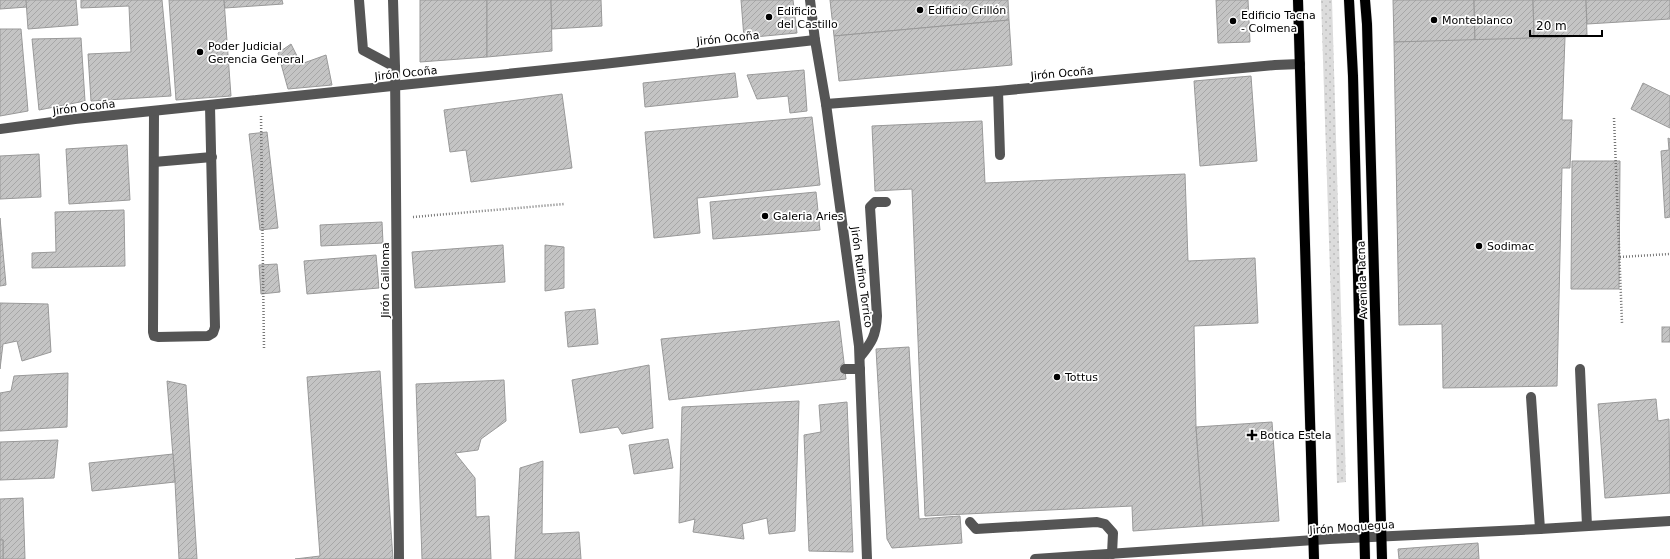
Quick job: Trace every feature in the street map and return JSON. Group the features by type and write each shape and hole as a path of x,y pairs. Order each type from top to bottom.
{"main road":[{"path":"1298,0 1314,559"},
{"name":"Avenida Tacna","path":"1349,0 1353,76 1366,559"},
{"name":"Avenida Tacna","path":"1365,0 1367,24 1382,559"}],"street":[{"path":"359,0 362,50 395,68"},
{"name":"Jirón Cailloma","path":"393,0 395,68 399,559"},
{"name":"Jirón Rufino Torrico","path":"810,0 826,104 860,357 867,559"},
{"name":"Jirón Ocoña","path":"0,130 75,119 210,106 815,40"},
{"name":"Jirón Ocoña","path":"826,104 998,91 1275,65 1300,64"},
{"path":"998,91 1000,155"},
{"path":"154,111 153,332 154,336 158,338 208,336 213,333 215,327 210,106"},
{"path":"154,162 212,157"},
{"path":"860,357 873,341 876,330 877,316 870,207 875,202 886,202"},
{"path":"845,368 860,369"},
{"path":"1580,369 1587,526"},
{"path":"1531,397 1540,529"},
{"name":"Jirón Moquegua","path":"1035,559 1112,554 1150,555 1314,541 1540,529 1670,520"},
{"path":"970,522 976,529 1097,522 1105,524 1112,533 1112,554"}],"path":[{"path":"261,100 264,348"},
{"path":"1614,118 1622,323"},
{"path":"396,219 564,204"},
{"path":"1620,257 1670,254"}],"shaded area":[{"path":"1321,0 1332,0 1346,482 1337,483"}],"building":[{"path":"0,0 26,0 27,7 0,9"},
{"path":"26,0 76,0 78,25 28,29"},
{"path":"81,0 162,0 171,96 91,101 88,54 131,52 129,6 81,8"},
{"name":"Poder Judicial Gerencia General","path":"169,0 224,0 231,96 176,100"},
{"path":"224,0 282,0 283,4 225,8"},
{"path":"420,0 487,0 487,57 420,62"},
{"path":"487,0 551,0 552,51 487,57"},
{"path":"551,0 601,0 602,26 552,29"},
{"name":"Edificio del Castillo","path":"741,0 793,0 797,33 744,38"},
{"name":"Edificio Crillón","path":"830,0 1008,0 1009,20 834,36"},
{"name":"Edificio Tacna - Colmena","path":"1216,0 1248,0 1250,42 1218,43"},
{"name":"Monteblanco","path":"1393,0 1474,0 1475,41 1394,42"},
{"path":"1474,0 1533,0 1534,38 1475,41"},
{"path":"1533,0 1586,0 1587,36 1534,38"},
{"path":"1586,0 1670,0 1670,19 1587,24"},
{"path":"1009,20 1012,65 839,81 834,36"},
{"path":"0,29 21,29 28,111 0,116"},
{"name":"Sodimac","path":"1565,37 1562,120 1572,120 1570,168 1562,168 1557,386 1443,388 1442,324 1399,325 1394,42"},
{"path":"81,38 85,101 39,110 32,39"},
{"path":"291,44 301,64 326,55 332,85 288,89 278,53"},
{"path":"804,70 807,111 790,113 788,96 757,99 747,75"},
{"path":"735,73 738,97 645,107 643,83"},
{"path":"1251,76 1257,161 1200,166 1194,81"},
{"path":"1643,83 1670,96 1670,128 1631,109"},
{"path":"562,94 572,168 471,182 466,150 450,152 444,110"},
{"path":"812,117 820,185 697,198 700,233 654,238 645,132"},
{"name":"Tottus","path":"982,121 985,183 1185,174 1188,261 1255,258 1258,323 1194,326 1196,427 1203,526 1133,531 1132,506 925,516 912,189 875,191 872,126"},
{"path":"267,132 278,228 260,230 249,134"},
{"path":"1668,138 1670,139 1670,217 1665,218 1661,151 1669,150"},
{"path":"127,145 130,200 69,204 66,149"},
{"path":"39,154 41,197 0,199 0,156"},
{"path":"1572,161 1620,161 1619,289 1571,289"},
{"name":"Galeria Aries","path":"816,192 820,230 713,239 710,202"},
{"path":"124,210 125,266 32,268 32,253 56,252 55,212"},
{"path":"0,218 6,285 0,286"},
{"path":"382,222 383,243 321,246 320,225"},
{"path":"503,245 505,282 415,288 412,252"},
{"path":"545,245 564,247 564,288 545,291"},
{"path":"376,255 379,288 307,294 304,261"},
{"path":"277,264 280,292 261,294 259,265"},
{"path":"0,303 48,304 51,352 22,361 17,341 3,344 0,369"},
{"path":"595,309 598,344 568,347 565,312"},
{"path":"839,321 846,379 669,400 661,339"},
{"path":"1662,327 1670,327 1670,342 1662,342"},
{"path":"909,347 919,519 960,516 962,543 892,548 887,539 876,349"},
{"path":"649,365 653,428 622,434 618,427 580,433 572,380"},
{"path":"380,371 393,559 295,559 320,556 307,377"},
{"path":"68,373 67,427 0,431 0,393 11,391 14,376"},
{"path":"504,380 506,421 481,439 478,450 455,453 475,478 476,517 489,516 491,559 422,559 416,384"},
{"path":"167,381 186,385 197,559 179,559"},
{"path":"1656,399 1658,421 1669,419 1670,493 1605,498 1598,404"},
{"path":"799,401 795,531 769,534 767,518 742,524 744,539 693,532 695,519 679,523 682,407"},
{"path":"847,402 853,552 809,551 804,435 821,432 819,405"},
{"path":"1272,422 1279,521 1203,526 1196,427"},
{"path":"668,439 673,468 634,474 629,445"},
{"path":"58,440 54,478 0,480 0,442"},
{"path":"173,454 175,482 92,491 89,463"},
{"path":"543,461 542,534 579,532 581,559 515,559 520,468"},
{"path":"23,498 25,559 3,559 3,540 0,540 0,499"},
{"path":"0,540 3,540 3,559 0,559"},
{"path":"1478,543 1479,559 1399,559 1398,549"}],"place":[{"name":"Edificio Crillón","path":"920,10"},
{"name":"Edificio del Castillo","path":"769,17"},
{"name":"Monteblanco","path":"1434,20"},
{"name":"Edificio Tacna - Colmena","path":"1233,21"},
{"name":"Poder Judicial Gerencia General","path":"200,52"},
{"name":"Galeria Aries","path":"765,216"},
{"name":"Sodimac","path":"1479,246"},
{"name":"Tottus","path":"1057,377"},
{"name":"Botica Estela","path":"1252,435"}]}
